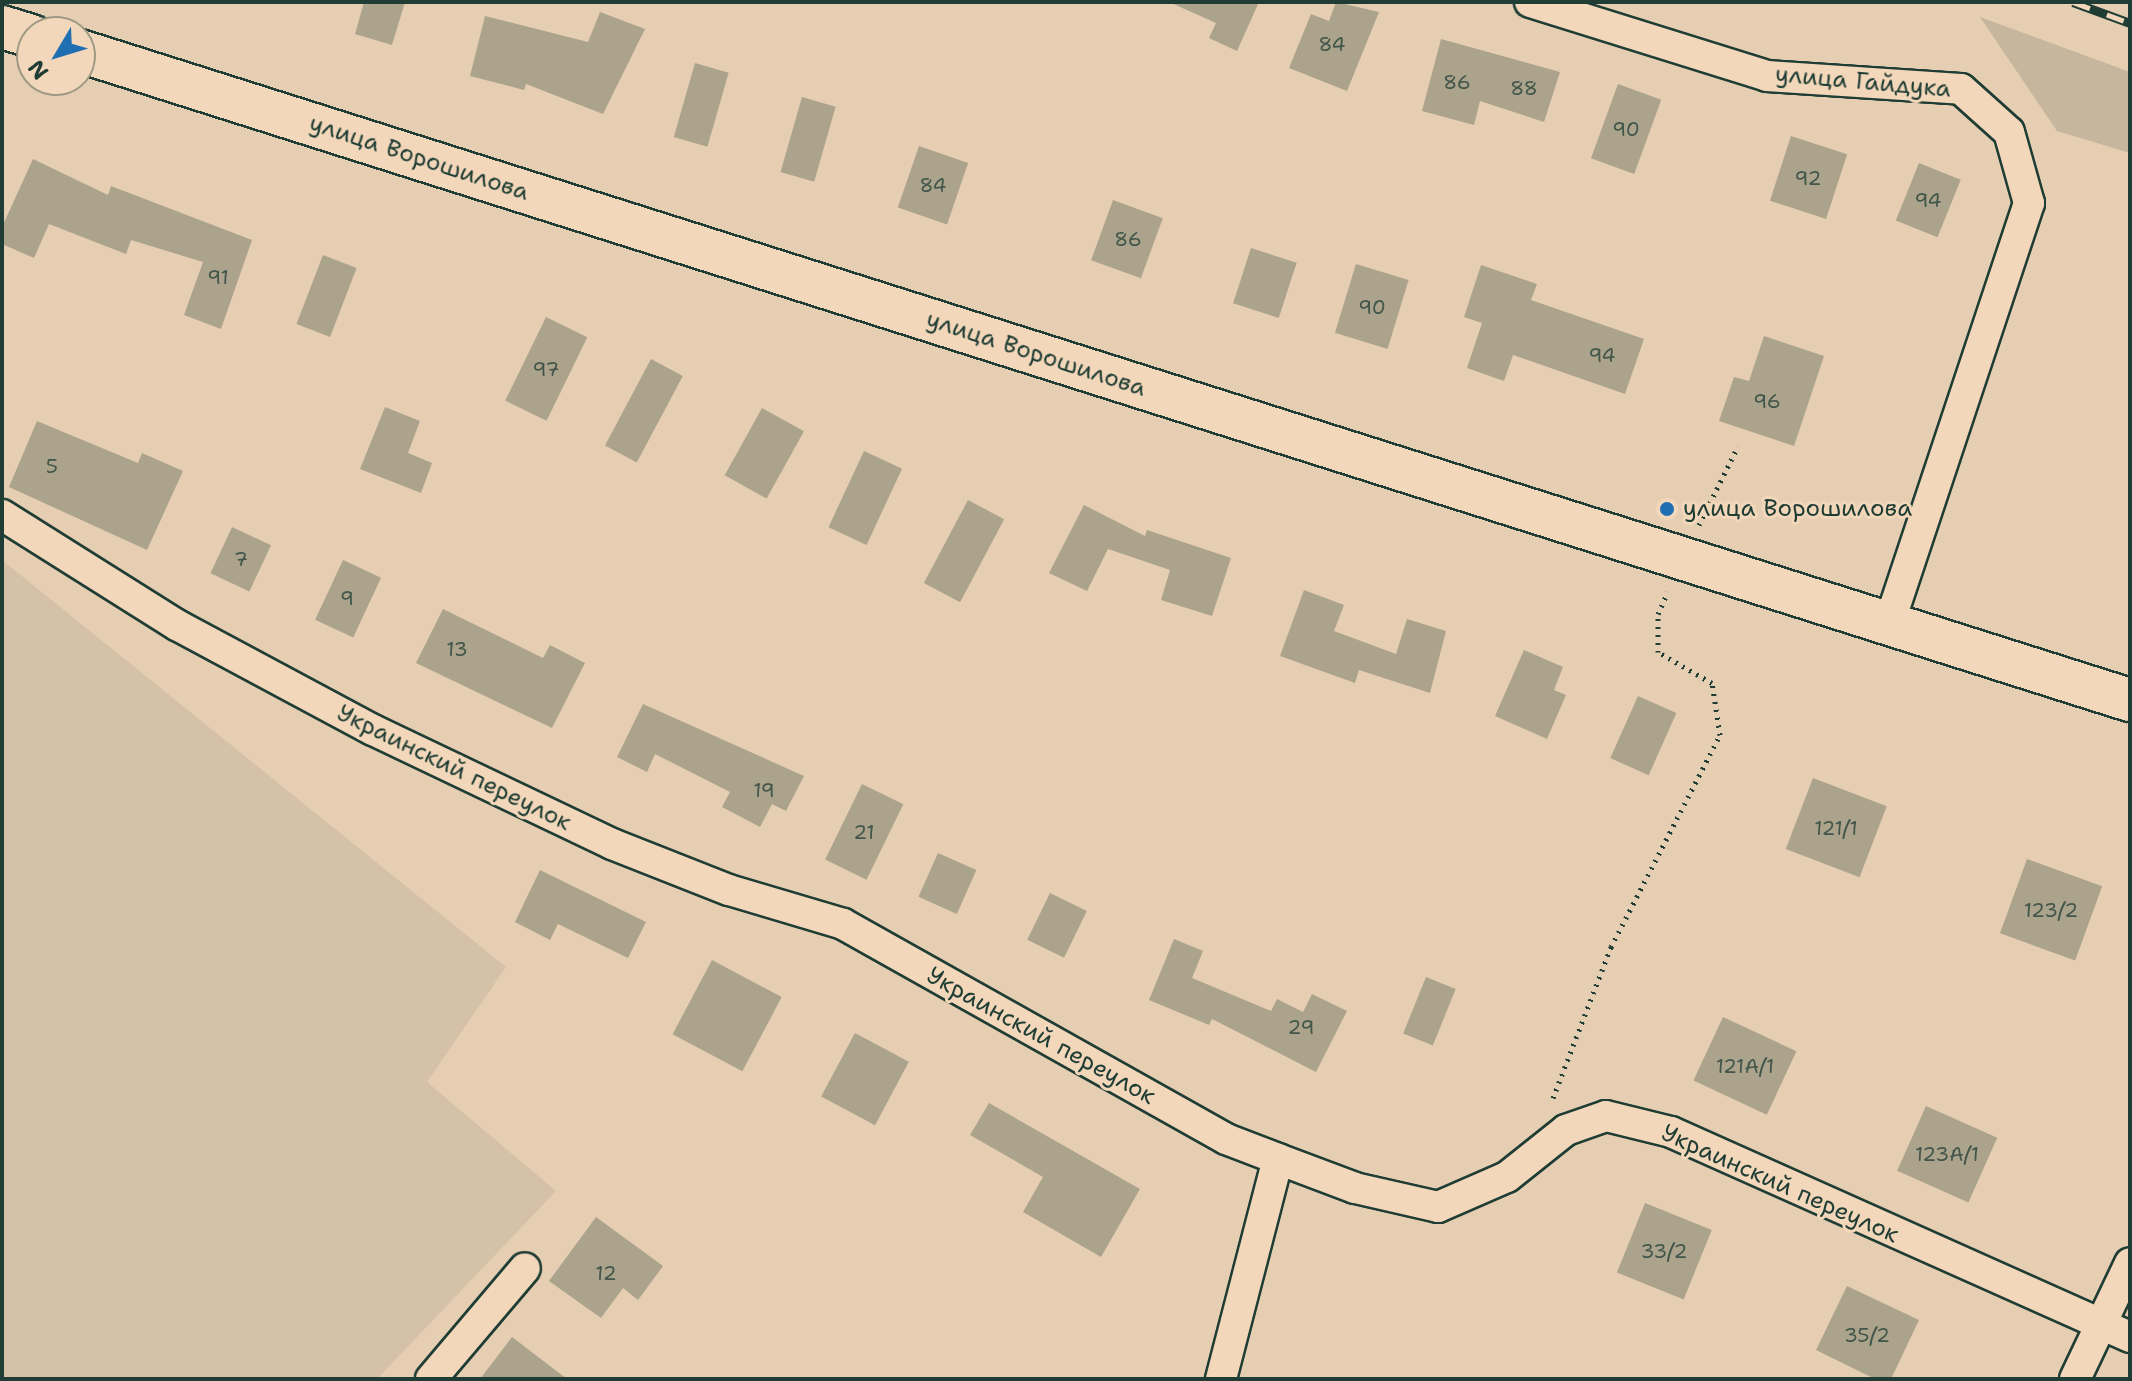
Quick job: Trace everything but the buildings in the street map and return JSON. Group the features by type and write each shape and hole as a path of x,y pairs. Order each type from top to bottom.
{"main road":[{"name":"улица Ворошилова","path":"96,56 2130,700"}],"street":[{"name":"улица Гайдука","path":"1530,2 1767,76 1961,89 2009,132 2029,203 1889,623"},
{"name":"Украинский переулок","path":"2,515 177,625 373,730 612,844 843,924 1213,1132 1278,1159 1355,1188 1438,1207 1507,1177 1566,1130 1606,1116 1671,1132 2130,1337"},
{"path":"1221,1379 1278,1159"},
{"path":"2075,1379 2130,1263"},
{"path":"431,1379 525,1268"}],"path":[{"path":"1551,1102 1611,947 1720,735 1712,683 1658,652 1658,614 1682,558 1738,446"}],"shaded area":[{"path":"1980,17 2130,72 2130,153 2057,131"},
{"path":"2,560 506,967 427,1082 556,1191 377,1379 2,1379"}],"railway":[{"path":"2073,2 2130,23"}],"place":[{"name":"улица Ворошилова","path":"1667,509"}]}
